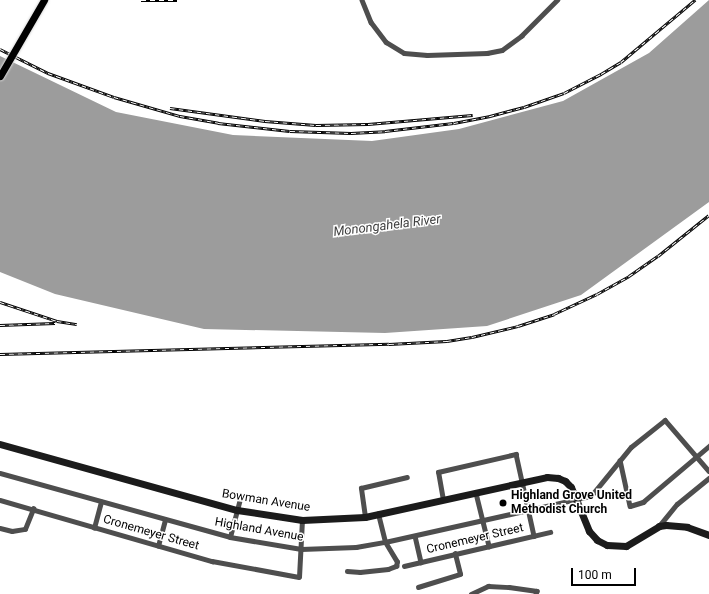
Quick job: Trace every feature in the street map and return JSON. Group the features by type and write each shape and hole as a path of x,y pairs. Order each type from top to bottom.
{"main road":[{"path":"0,68 40,0"},
{"path":"0,76 44,0"},
{"name":"Bowman Avenue","path":"0,444 237,510 302,520 365,517 522,483 547,478 558,478 568,483 577,500 586,526 593,536 607,545 626,546 659,526"},
{"path":"659,526 676,525 687,527 709,535"}],"street":[{"path":"362,0 371,22 386,42 404,53 427,55 487,53 502,50 521,36 558,0"},
{"name":"Highland Avenue","path":"0,473 41,483 101,502 230,537 301,548 356,547 415,536 591,496 620,460 645,435 665,420 697,456"},
{"path":"620,460 630,506 643,502 709,446"},
{"path":"443,500 438,472 516,454 534,536"},
{"path":"697,456 709,471"},
{"path":"365,517 361,488 408,477"},
{"path":"659,526 677,504 709,478"},
{"path":"476,493 489,546"},
{"path":"230,537 241,495"},
{"name":"Cronemeyer Street","path":"0,500 212,561 299,577 301,548"},
{"path":"94,528 101,502"},
{"path":"0,528 12,531 25,529 33,509"},
{"path":"347,571 360,572 388,569 396,566 397,562 385,542 378,514"},
{"path":"158,546 165,520"},
{"path":"301,548 302,520"},
{"name":"Cronemeyer Street","path":"404,566 550,532"},
{"path":"415,536 421,562"},
{"path":"418,587 460,574 455,554"},
{"path":"471,594 488,586 509,587 536,593"}],"water":[{"name":"Monongahela River","path":"709,0 709,202 581,295 487,326 385,333 204,329 55,294 0,272 0,56 116,112 233,135 372,141 459,129 563,101 649,53"}],"railway":[{"path":"141,0 177,0"},
{"path":"0,49 48,73 114,97 180,116 218,123 290,131 351,133 385,131 454,123 490,116 524,107 564,93 621,62 695,0"},
{"path":"170,108 265,121 316,125 368,124 473,115"},
{"path":"0,354 389,344 447,341 472,337 518,326 554,314 597,294 629,276 658,256 709,215"},
{"path":"0,302 57,321 77,324"},
{"path":"0,325 55,323"}],"place":[{"name":"Highland Grove United Methodist Church","path":"503,503"}]}
